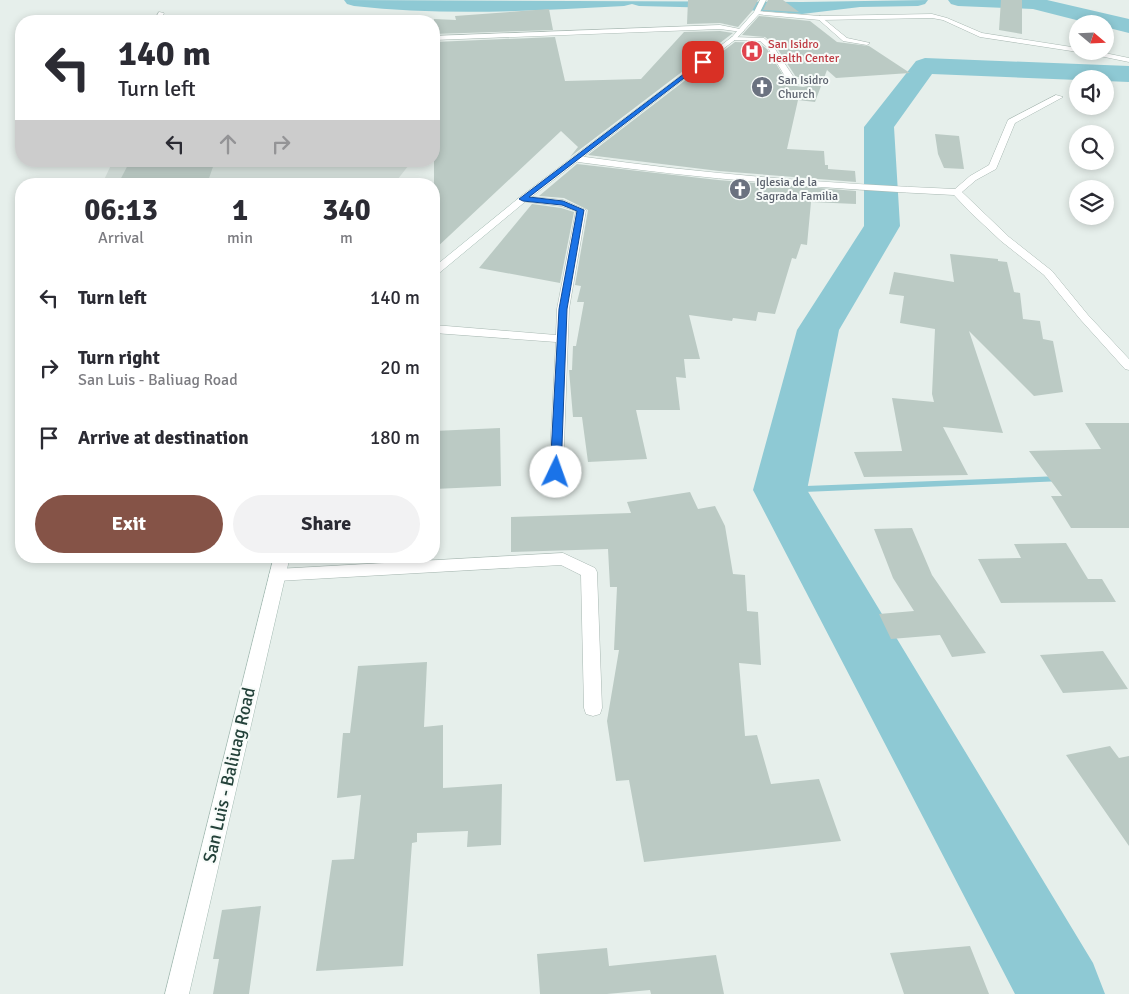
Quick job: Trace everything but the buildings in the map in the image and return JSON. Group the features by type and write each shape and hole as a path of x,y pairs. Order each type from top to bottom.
{"street":[{"path":"440,267 523,199 578,159 734,38 760,7 820,18 932,16 945,19 980,35 1069,49"},
{"path":"440,38 720,28 742,30"},
{"path":"734,38 762,39 771,47 792,81 816,82"},
{"path":"1114,57 1129,60"},
{"path":"578,159 716,178 891,190 957,192 973,178 993,167 1011,122 1059,97"},
{"path":"957,192 972,209 1005,239 1048,273 1084,317 1129,366"},
{"path":"523,199 563,203 581,210 563,309 556,472"},
{"path":"440,329 562,339"},
{"path":"440,562 562,559 589,572 593,708"},
{"path":"279,566 400,563"},
{"name":"San Luis - Baliuag Road","path":"177,994 279,566"}],"lane":[{"path":"820,18 845,40 867,43"}],"shaded area":[{"path":"110,167 407,167 399,178 105,178"}],"waterway":[{"path":"354,0 455,6 624,0"},
{"path":"639,0 720,2 802,8 860,1 918,0"},
{"path":"958,0 1033,3 1129,26"},
{"path":"1062,994 780,490 818,330 882,226 879,127 925,66 1129,74"},
{"path":"780,490 1060,479"}],"place":[{"name":"San Isidro Health Center","path":"752,51"},
{"name":"San Isidro Church","path":"762,87"},
{"name":"Iglesia de la Sagrada Familia","path":"740,189"}],"route":[{"path":"556,472 563,309 581,210 563,203 523,199 703,62"}]}
